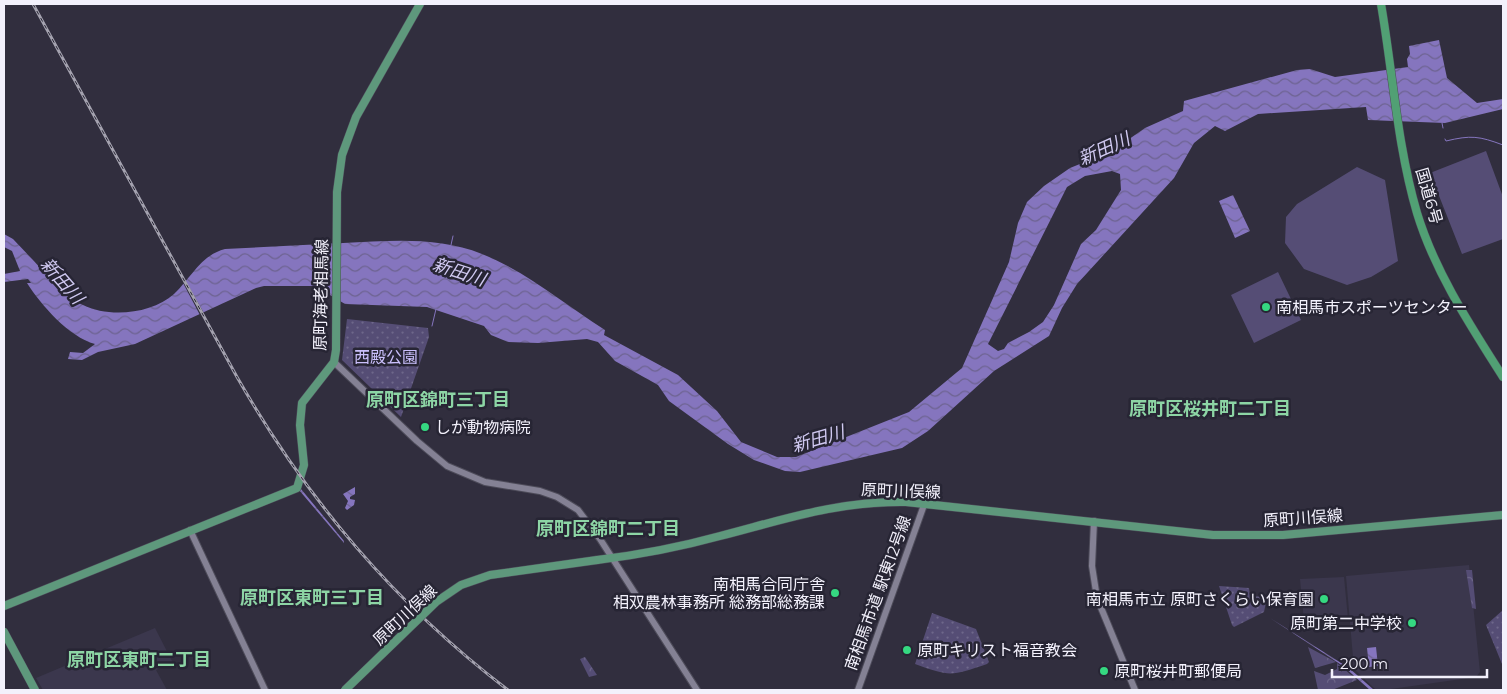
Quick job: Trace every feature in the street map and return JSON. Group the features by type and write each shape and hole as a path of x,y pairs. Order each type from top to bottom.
{"highway":[{"name":"国道6号","path":"1381,4 1401,134 1413,197 1434,256 1461,309 1503,377"}],"main road":[{"name":"原町海老相馬線","path":"4,606 296,488 304,465 300,425 302,404 334,362 338,315 336,235 339,169 348,138 360,110 420,4"},
{"name":"原町川俣線","path":"345,690 436,602 461,586 490,575 612,558 700,541 826,508 866,502 924,504 1213,535 1281,535 1503,515"},
{"path":"4,632 35,690"}],"street":[{"path":"334,362 417,441 447,466 485,482 532,489 557,497 570,504 584,518 612,558 698,690"},
{"name":"南相馬市道 駅東12号線","path":"858,690 924,504"},
{"path":"1094,522 1092,566 1097,598 1135,690"},
{"path":"190,530 265,690"}],"shaded area":[{"name":"原町第二中学校","path":"1469,565 1480,672 1476,677 1384,690 1375,689 1354,669 1346,576"},
{"name":"南相馬市立 原町さくらい保育園","path":"1344,577 1348,619 1304,621 1300,579"},
{"path":"155,628 173,663 156,670 167,690 43,690 36,678"}],"green space":[{"path":"1486,151 1503,197 1503,239 1462,254 1430,173"},
{"path":"1357,167 1385,180 1398,261 1371,277 1347,285 1304,269 1285,243 1286,217 1297,204"},
{"name":"南相馬市スポーツセンター","path":"1278,272 1301,320 1254,343 1231,295"},
{"name":"西殿公園","path":"347,319 428,328 429,337 401,417 342,360"},
{"path":"1466,570 1472,570 1476,609 1472,608"},
{"path":"1219,586 1249,588 1250,596 1267,597 1264,612 1234,627"},
{"path":"1503,610 1503,664 1502,664 1486,625"},
{"path":"932,613 976,629 989,662 958,673 944,673 915,664"},
{"path":"1308,647 1336,662 1315,668"},
{"path":"585,657 597,675 589,677 580,659"},
{"path":"1337,663 1357,680 1332,690 1318,690 1314,671 1325,675 1337,669"}],"water":[{"name":"新田川","path":"1439,40 1447,78 1477,103 1503,99 1503,109 1445,123 1368,120 1366,107 1258,114 1225,131 1215,126 1194,143 1174,178 1077,284 1062,308 1049,336 994,371 928,431 902,448 800,472 785,471 754,460 728,444 669,401 658,385 615,361 598,342 587,339 538,343 508,342 491,335 484,326 427,307 345,304 315,286 264,286 135,344 98,352 82,360 68,359 70,352 83,353 95,344 75,335 56,319 33,292 27,283 31,283 28,279 4,282 4,274 20,271 12,251 4,247 4,234 13,239 57,285 75,300 93,309 117,313 142,310 165,301 174,294 209,256 225,249 396,241 448,244 465,248 499,261 545,289 605,330 604,335 678,375 717,411 741,442 777,457 796,457 909,412 962,368 1009,262 1018,223 1027,202 1044,186 1070,168 1112,151 1145,128 1183,111 1184,101 1297,70 1310,69 1335,77 1408,67 1409,46","holes":["1112,171 1120,174 1121,190 1096,230 1081,244 1054,305 1043,322 1008,343 1004,349 998,351 988,344 1067,187 1085,176"]},
{"path":"1233,195 1250,231 1235,238 1219,201"},
{"path":"355,487 355,494 350,497 350,499 355,500 354,505 347,510 345,508 348,501 343,494"},
{"path":"301,489 344,541 344,543 299,490"},
{"path":"1270,618 1349,668 1374,690 1370,690 1343,666"},
{"path":"1376,647 1378,666 1369,667 1367,648"}],"pier":[{"path":"184,278 205,315 201,317 182,281"}],"waterway":[{"path":"1442,123 1443,128"},
{"path":"1445,139 1446,141 1475,137 1503,145"},
{"path":"451,245 453,236"},
{"path":"432,326 436,309"}],"railway":[{"path":"33,4 237,377 293,466 356,547 391,585 428,622 508,690"}],"place":[{"name":"南相馬市スポーツセンター","path":"1266,307"},
{"name":"しが動物病院","path":"425,427"},
{"name":"南相馬合同庁舎 相双農林事務所 総務部総務課","path":"835,593"},
{"name":"南相馬市立 原町さくらい保育園","path":"1324,599"},
{"name":"原町第二中学校","path":"1412,623"},
{"name":"原町キリスト福音教会","path":"907,650"},
{"name":"原町桜井町郵便局","path":"1104,671"}],"district":[{"name":"原町区錦町三丁目","path":"438,400"},
{"name":"原町区桜井町二丁目","path":"1210,409"},
{"name":"原町区錦町二丁目","path":"608,529"},
{"name":"原町区東町三丁目","path":"312,598"},
{"name":"原町区東町二丁目","path":"139,660"}]}
